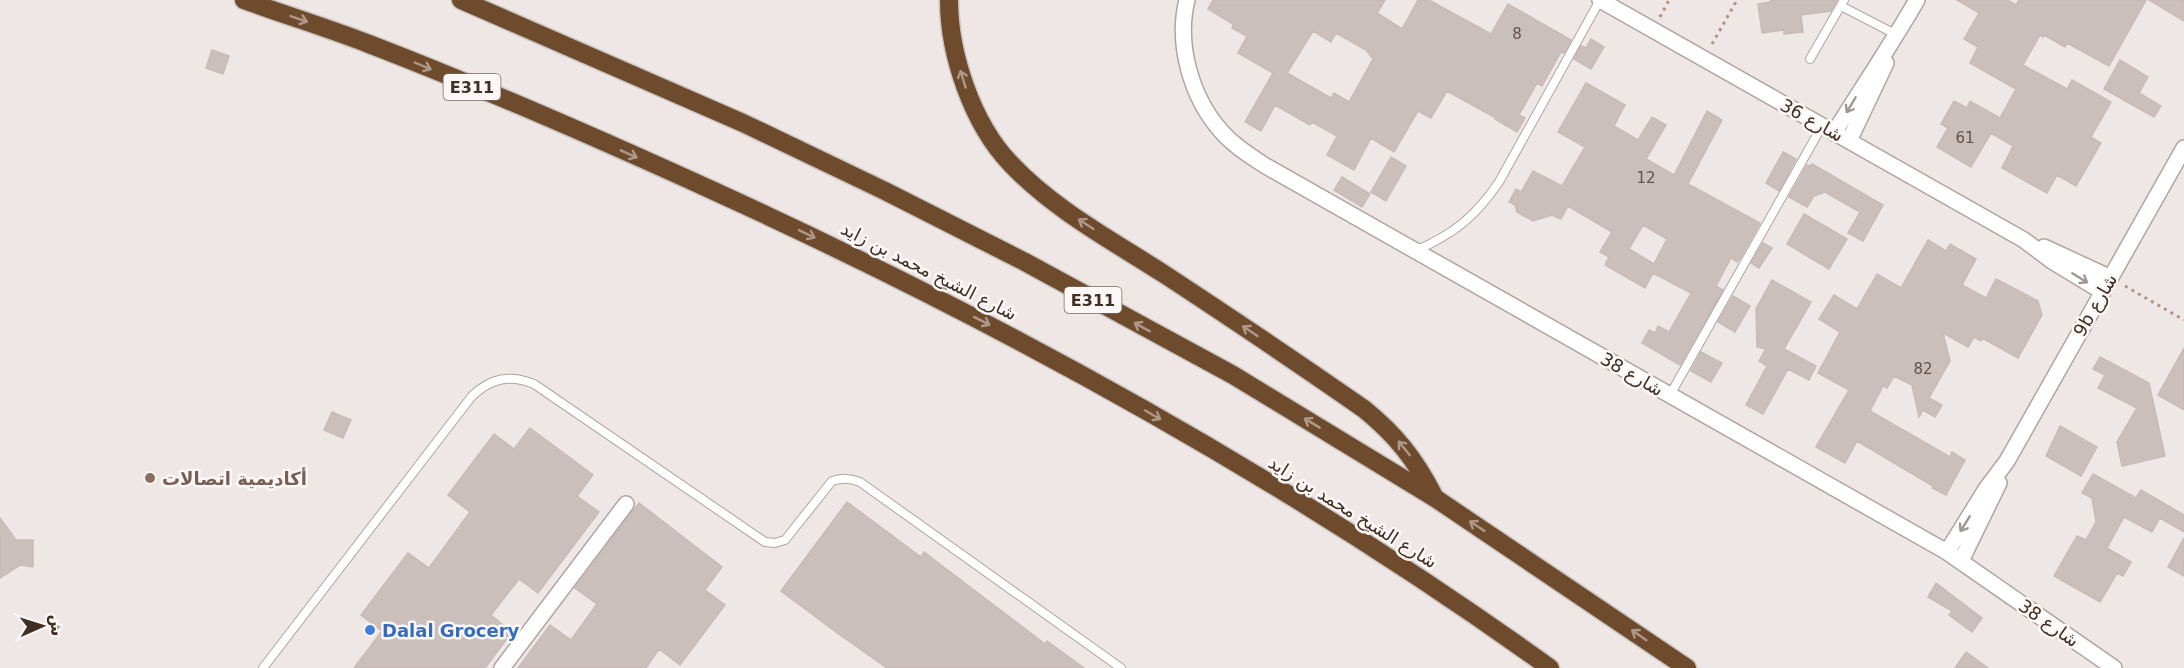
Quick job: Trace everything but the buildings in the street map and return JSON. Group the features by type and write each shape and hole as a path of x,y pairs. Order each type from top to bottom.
{"highway":[{"name":"شارع الشيخ محمد بن زايد","path":"244,0 369,44 576,130 798,230 1017,339 1230,460 1437,590 1550,668"},
{"name":"E311","path":"461,0 743,123 885,190 1025,262 1233,375 1435,498 1687,668"},
{"path":"949,0 955,52 967,91 985,128 1008,161 1036,188 1073,216 1190,291 1364,409 1406,448 1435,498"}],"street":[{"name":"شارع 38","path":"1187,0 1183,30 1185,54 1192,81 1204,107 1220,130 1240,150 1947,552 2114,668"},
{"name":"شارع 36","path":"1600,0 2024,240 2052,261 2103,292"},
{"path":"1828,130 1895,39 1917,0"},
{"path":"1849,141 1880,77 1895,39"},
{"name":"9b شارع","path":"1947,552 2007,460 2184,148"},
{"name":"شارع 36","path":"2024,240 2058,253 2110,278"},
{"name":"9b شارع","path":"1961,561 1994,494 2007,460"},
{"path":"502,668 626,504"}],"lane":[{"path":"1415,250 1440,240 1483,205 1499,182 1600,0"},
{"path":"1810,59 1842,3 1895,39"},
{"path":"1670,395 1828,130"},
{"path":"263,668 472,396 494,380 508,377 521,378 534,384 765,542 775,543 785,540 832,482 842,478 851,478 860,482 1121,668"}],"path":[{"path":"1703,59 1737,0"},
{"path":"2110,278 2184,320"}],"place":[{"name":"أكاديمية اتصالات","path":"150,478"},
{"name":"Dalal Grocery","path":"370,630"}]}
